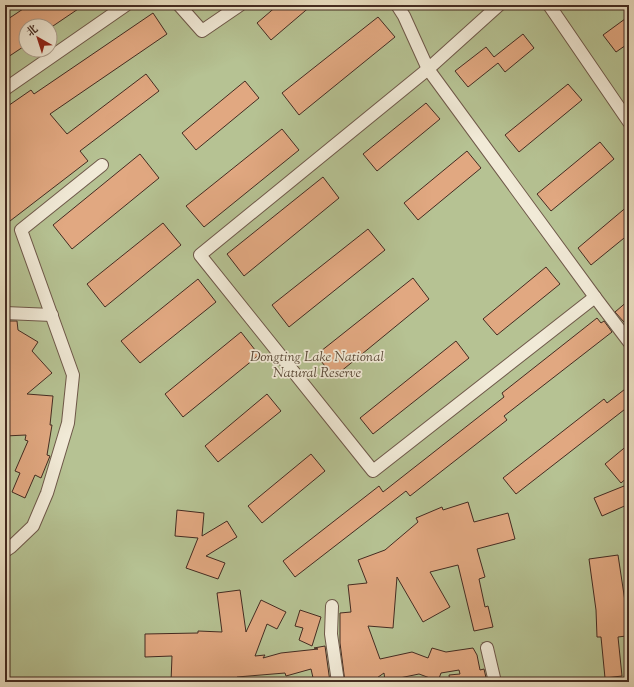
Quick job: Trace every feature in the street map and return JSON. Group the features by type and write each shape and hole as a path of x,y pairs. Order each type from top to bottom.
{"street":[{"path":"5,89 126,5"},
{"path":"179,5 202,31 240,5"},
{"path":"397,5 404,16 428,69 629,342"},
{"path":"499,5 428,69 200,255 373,471 595,297"},
{"path":"549,5 629,122"},
{"path":"5,551 33,526 47,493 68,422 73,375 21,230 102,165"},
{"path":"5,313 52,315"},
{"path":"332,606 331,634 338,682"},
{"path":"487,648 495,682"}],"green space":[{"name":"Dongting Lake National Natural Reserve","path":"5,5 629,5 629,682 5,682"}],"building":[{"path":"29,5 84,5 58,23 58,18 18,18 18,50 5,59 5,21"},
{"path":"278,5 312,5 271,40 257,23"},
{"path":"153,13 167,34 50,114 67,134 146,74 159,91 80,151 88,161 10,221 5,214 5,108 31,90 34,94"},
{"path":"629,16 629,43 616,52 603,35"},
{"path":"378,17 395,37 299,115 282,93"},
{"path":"523,34 534,48 505,72 498,63 468,87 455,71 486,47 494,57"},
{"path":"245,81 259,98 196,150 182,133"},
{"path":"568,84 582,100 519,152 505,135"},
{"path":"426,103 440,119 377,171 363,154"},
{"path":"282,129 299,150 204,227 186,206"},
{"path":"600,142 614,159 551,211 537,194"},
{"path":"467,151 481,168 418,220 404,203"},
{"path":"140,154 159,178 72,249 53,225"},
{"path":"323,177 339,198 244,276 227,254"},
{"path":"629,205 629,234 591,265 578,248"},
{"path":"163,223 181,245 105,307 87,284"},
{"path":"368,229 385,250 289,327 272,305"},
{"path":"546,267 560,284 497,335 483,319"},
{"path":"413,278 429,299 334,377 316,355"},
{"path":"198,279 216,302 140,363 121,341"},
{"path":"629,300 629,318 624,322 615,312"},
{"path":"597,318 601,323 604,321 612,332 504,416 507,420 410,496 406,491 295,577 283,561 379,486 383,492 504,397 502,393"},
{"path":"5,321 17,321 18,330 38,342 32,351 52,373 27,394 53,396 50,425 52,425 47,455 50,456 41,478 35,475 25,498 12,492 20,473 15,471 28,441 25,440 26,435 5,436"},
{"path":"241,332 259,355 183,417 165,394"},
{"path":"456,341 469,358 373,434 360,418"},
{"path":"629,386 629,406 516,494 503,478 604,399 607,403"},
{"path":"267,394 281,411 218,462 205,446"},
{"path":"629,444 629,476 621,483 605,464"},
{"path":"311,454 325,471 262,523 248,506"},
{"path":"624,486 629,499 629,504 602,516 594,498"},
{"path":"468,502 474,522 508,513 515,539 477,549 485,577 479,579 485,607 488,606 493,627 474,631 458,565 430,572 450,607 423,622 397,577 393,628 368,626 380,659 412,652 428,658 432,648 446,652 473,648 477,655 480,670 484,669 487,682 450,682 449,675 460,674 459,670 441,673 438,681 419,674 385,681 384,673 371,682 345,682 340,643 340,613 351,612 348,585 367,583 358,560 385,550 418,522 416,518 442,507 443,510"},
{"path":"177,510 204,513 202,536 227,521 237,537 206,556 225,563 218,579 186,568 198,538 175,536"},
{"path":"618,555 626,608 626,636 618,637 622,676 605,678 601,637 597,637 596,610 589,559"},
{"path":"240,590 246,632 261,600 286,612 277,629 267,624 255,656 265,655 263,658 281,653 318,649 314,648 325,646 330,682 314,682 311,669 286,676 285,673 237,677 237,680 171,682 172,656 145,657 145,634 198,633 198,631 222,632 217,593"},
{"path":"300,610 321,617 312,646 299,640 303,628 295,626"}]}
